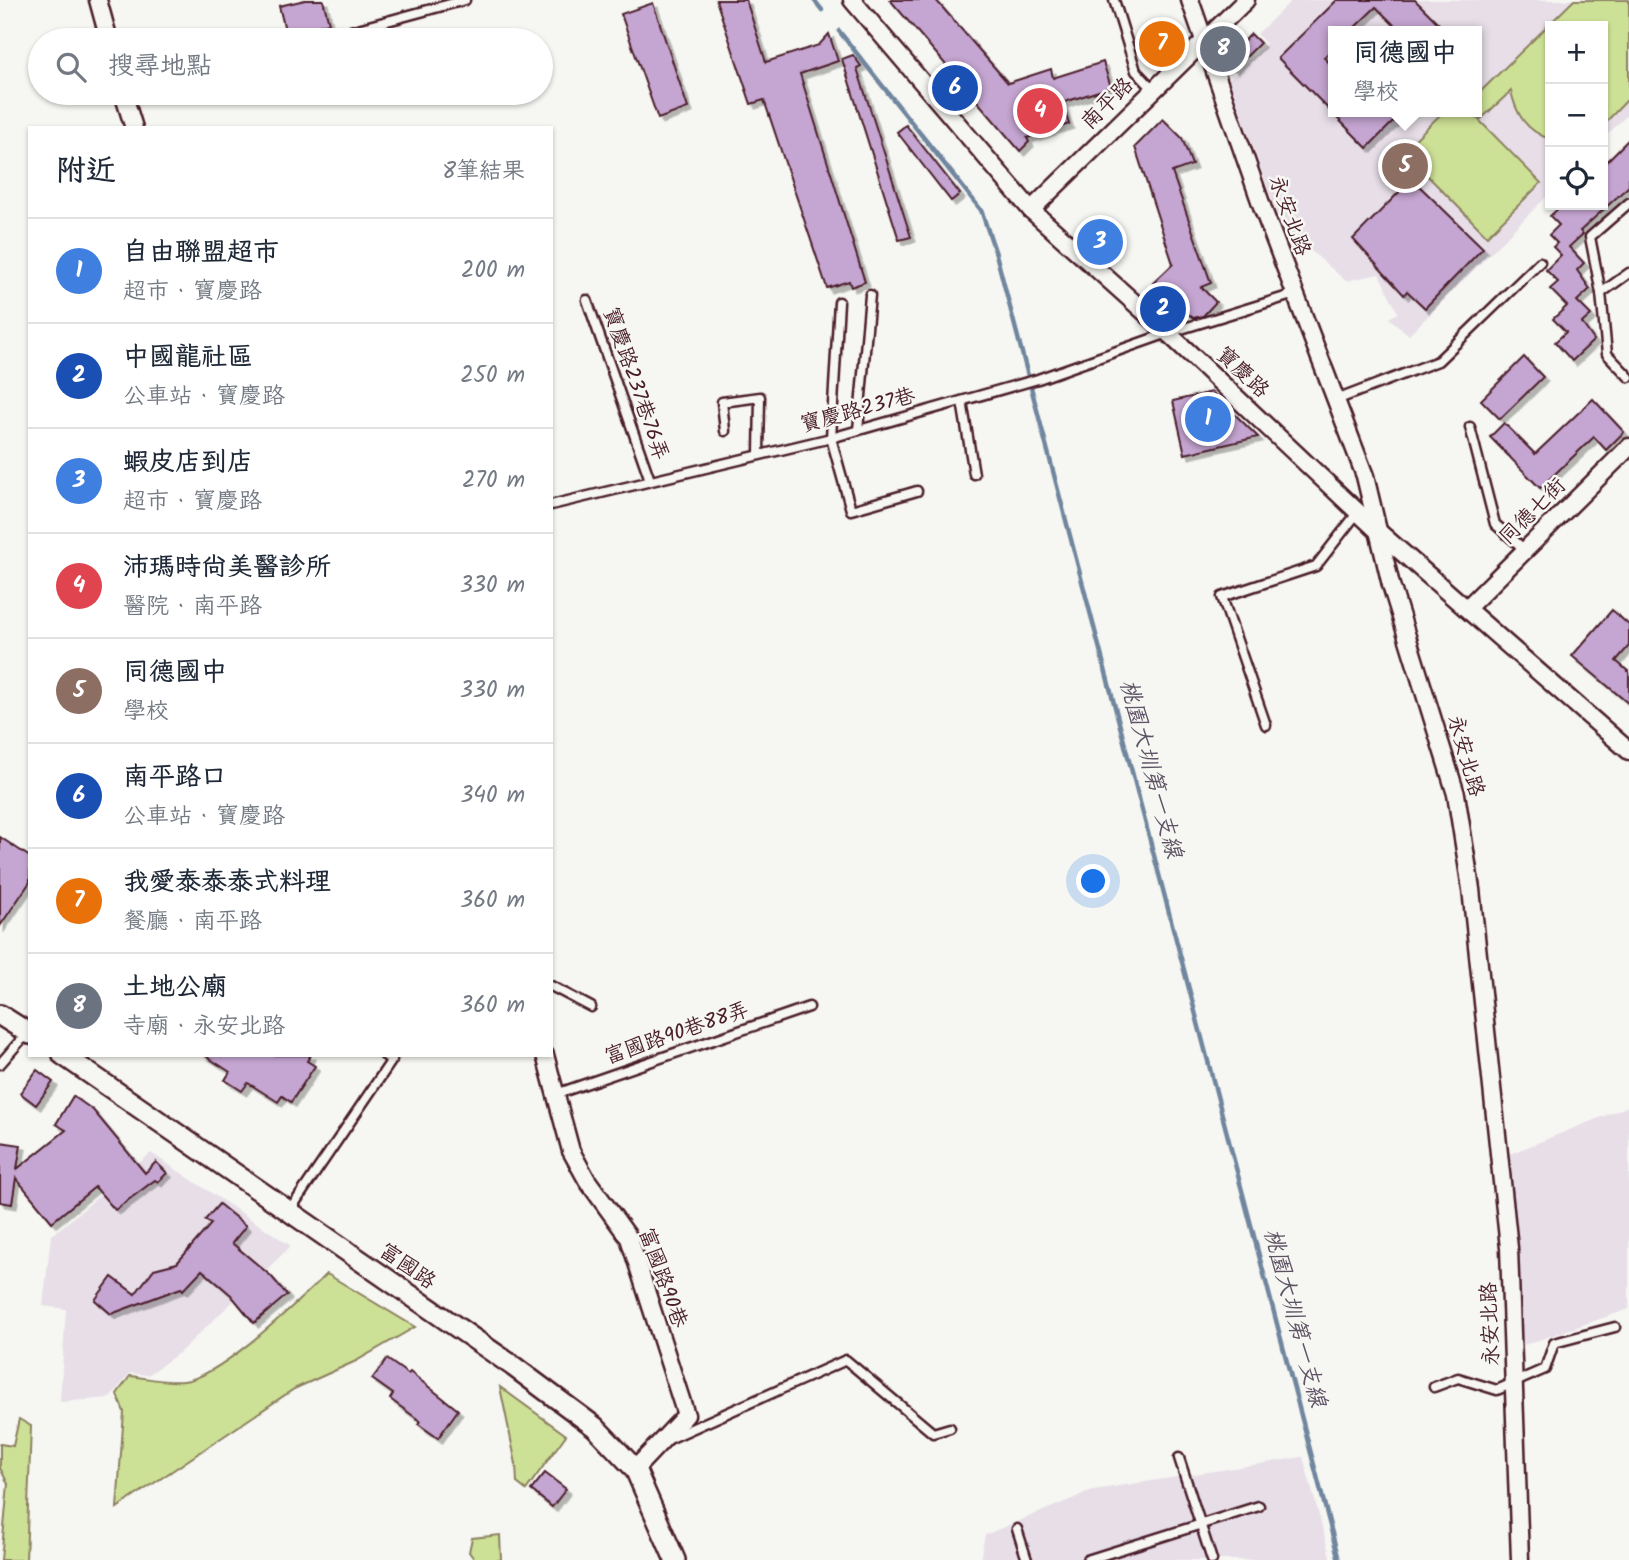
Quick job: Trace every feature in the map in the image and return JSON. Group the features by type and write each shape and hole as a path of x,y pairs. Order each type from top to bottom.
{"street":[{"path":"98,0 106,28"},
{"name":"寶慶路","path":"852,0 1031,210 1168,333 1380,533 1468,607 1629,751"},
{"name":"永安北路","path":"1190,0 1295,294 1365,476 1391,585 1456,794 1471,889 1509,1248 1520,1560"},
{"name":"南平路","path":"1031,210 1246,0"},
{"path":"128,105 133,126"},
{"name":"同德七街","path":"1468,607 1629,447"},
{"path":"0,1015 28,1033"},
{"name":"富國路","path":"71,1057 289,1212 513,1366 595,1427 635,1469 675,1560"},
{"name":"富國路90巷","path":"546,1057 571,1151 587,1180 629,1238 686,1415 635,1469"}],"lane":[{"path":"361,28 465,0"},
{"path":"1114,0 1136,71 1153,89"},
{"path":"1629,202 1590,237 1601,293 1607,354 1629,377"},
{"path":"1336,400 1438,361 1540,262"},
{"path":"1601,293 1629,273"},
{"name":"寶慶路237巷","path":"553,504 831,438 962,401 1038,379 1168,333 1295,294"},
{"path":"858,430 870,295"},
{"name":"寶慶路237巷76弄","path":"587,300 650,480"},
{"path":"839,302 831,438 851,510 917,491"},
{"path":"725,431 722,402 760,397 759,454"},
{"path":"962,401 974,474"},
{"path":"1469,427 1495,524 1525,550"},
{"path":"1266,725 1222,597 1316,566 1358,512"},
{"path":"553,986 591,1007"},
{"name":"富國路90巷88弄","path":"556,1094 809,1007"},
{"path":"0,1064 28,1033"},
{"path":"289,1212 392,1060 387,1057"},
{"path":"1434,1387 1458,1378 1497,1390 1545,1369 1554,1343 1615,1326"},
{"path":"658,1444 846,1360 933,1433 950,1428"},
{"path":"1179,1458 1212,1560"},
{"path":"1087,1560 1259,1506"},
{"path":"1017,1529 1027,1560"}],"shaded area":[{"path":"1292,0 1629,0 1629,113 1608,134 1608,21 1545,21 1545,198 1409,335 1389,318 1398,313 1379,274 1346,281 1281,225 1229,79 1266,44 1257,34"},
{"path":"1629,1106 1629,1309 1524,1345 1502,1157"},
{"path":"151,1153 291,1246 180,1352 148,1375 130,1373 110,1398 60,1402 66,1309 43,1306 51,1236"},
{"path":"1303,1457 1331,1560 980,1560 985,1535 1094,1490"}],"green space":[{"path":"1574,0 1629,0 1629,98 1608,120 1608,21 1553,21"},
{"path":"1545,28 1545,137 1523,121 1511,91 1481,119 1479,117 1482,117 1482,90"},
{"path":"1438,117 1476,117 1541,183 1487,236 1403,151"},
{"path":"327,1274 415,1327 356,1361 294,1389 117,1508 124,1412 117,1394 130,1376 184,1381 200,1376 259,1336"},
{"path":"500,1387 566,1435 526,1490 517,1483 516,1464"},
{"path":"19,1419 31,1426 26,1560 1,1560 8,1484 0,1468 0,1444 13,1446"},
{"path":"500,1535 501,1560 475,1560 469,1552 472,1538"}],"building":[{"path":"305,0 323,0 329,23 309,28 284,28 279,6"},
{"path":"716,0 746,0 766,62 819,45 829,34 838,61 800,74 865,282 851,287 849,281 827,288 764,100 751,104"},
{"path":"890,0 936,0 1008,83 1051,69 1053,78 1103,62 1111,87 1062,103 1069,124 1027,138 1029,142 1020,151"},
{"path":"1337,0 1415,0 1441,26 1395,26 1376,7 1356,26 1328,26 1328,53 1324,57 1328,61 1328,109 1278,58"},
{"path":"653,3 688,108 658,119 621,14"},
{"path":"1251,34 1260,43 1234,69 1225,61"},
{"path":"853,55 861,66 857,68 911,237 899,240 842,59"},
{"path":"1336,117 1398,117 1367,148"},
{"path":"1163,119 1182,138 1192,165 1172,172 1211,283 1201,287 1216,302 1203,316 1193,318 1153,283 1173,264 1135,147"},
{"path":"906,125 960,194 951,201 897,132"},
{"path":"1629,139 1629,186 1608,205 1608,160"},
{"path":"1412,179 1483,248 1425,308 1407,291 1404,295 1353,239"},
{"path":"1557,210 1603,210 1580,231 1583,234 1569,247 1584,263 1577,270 1590,289 1577,301 1591,315 1582,323 1594,340 1572,361 1555,342 1566,332 1553,319 1567,306 1550,289 1558,282 1546,270 1561,255 1553,247 1557,243 1549,235 1559,225 1550,216"},
{"path":"1524,357 1543,377 1500,419 1481,400"},
{"path":"1212,392 1258,437 1185,454 1173,401"},
{"path":"1593,399 1624,432 1606,450 1594,437 1540,488 1490,437 1504,423 1535,454"},
{"path":"1612,610 1629,625 1629,646 1616,661 1629,672 1629,704 1572,656"},
{"path":"0,837 28,856 28,885 0,926"},
{"path":"207,1057 310,1057 307,1061 315,1066 291,1102 282,1096 278,1102 248,1083 242,1091 225,1080 230,1072"},
{"path":"37,1070 53,1082 36,1105 20,1093"},
{"path":"73,1096 93,1110 145,1173 156,1162 167,1173 158,1182 155,1180 115,1210 95,1187 52,1222 16,1178 12,1204 0,1202 0,1142 21,1145 17,1169 66,1130 56,1124"},
{"path":"219,1204 246,1226 232,1243 271,1276 287,1295 254,1323 231,1295 202,1270 183,1290 181,1288 111,1314 95,1300 112,1277 135,1294 154,1269 177,1263 211,1224 205,1220"},
{"path":"387,1359 408,1374 410,1372 458,1410 438,1438 390,1399 393,1394 372,1379"},
{"path":"545,1473 566,1489 552,1507 531,1490"}],"waterway":[{"name":"桃園大圳第一支線","path":"814,0 822,10"},
{"name":"桃園大圳第一支線","path":"839,31 981,210 996,254 1339,1560"}],"place":[{"name":"我愛泰泰泰式料理","path":"1162,44"},
{"name":"土地公廟","path":"1223,49"},
{"name":"南平路口","path":"955,88"},
{"name":"沛瑪時尚美醫診所","path":"1040,111"},
{"name":"同德國中","path":"1405,166"},
{"name":"蝦皮店到店","path":"1100,242"},
{"name":"中國龍社區","path":"1163,309"},
{"name":"自由聯盟超市","path":"1208,419"}]}
